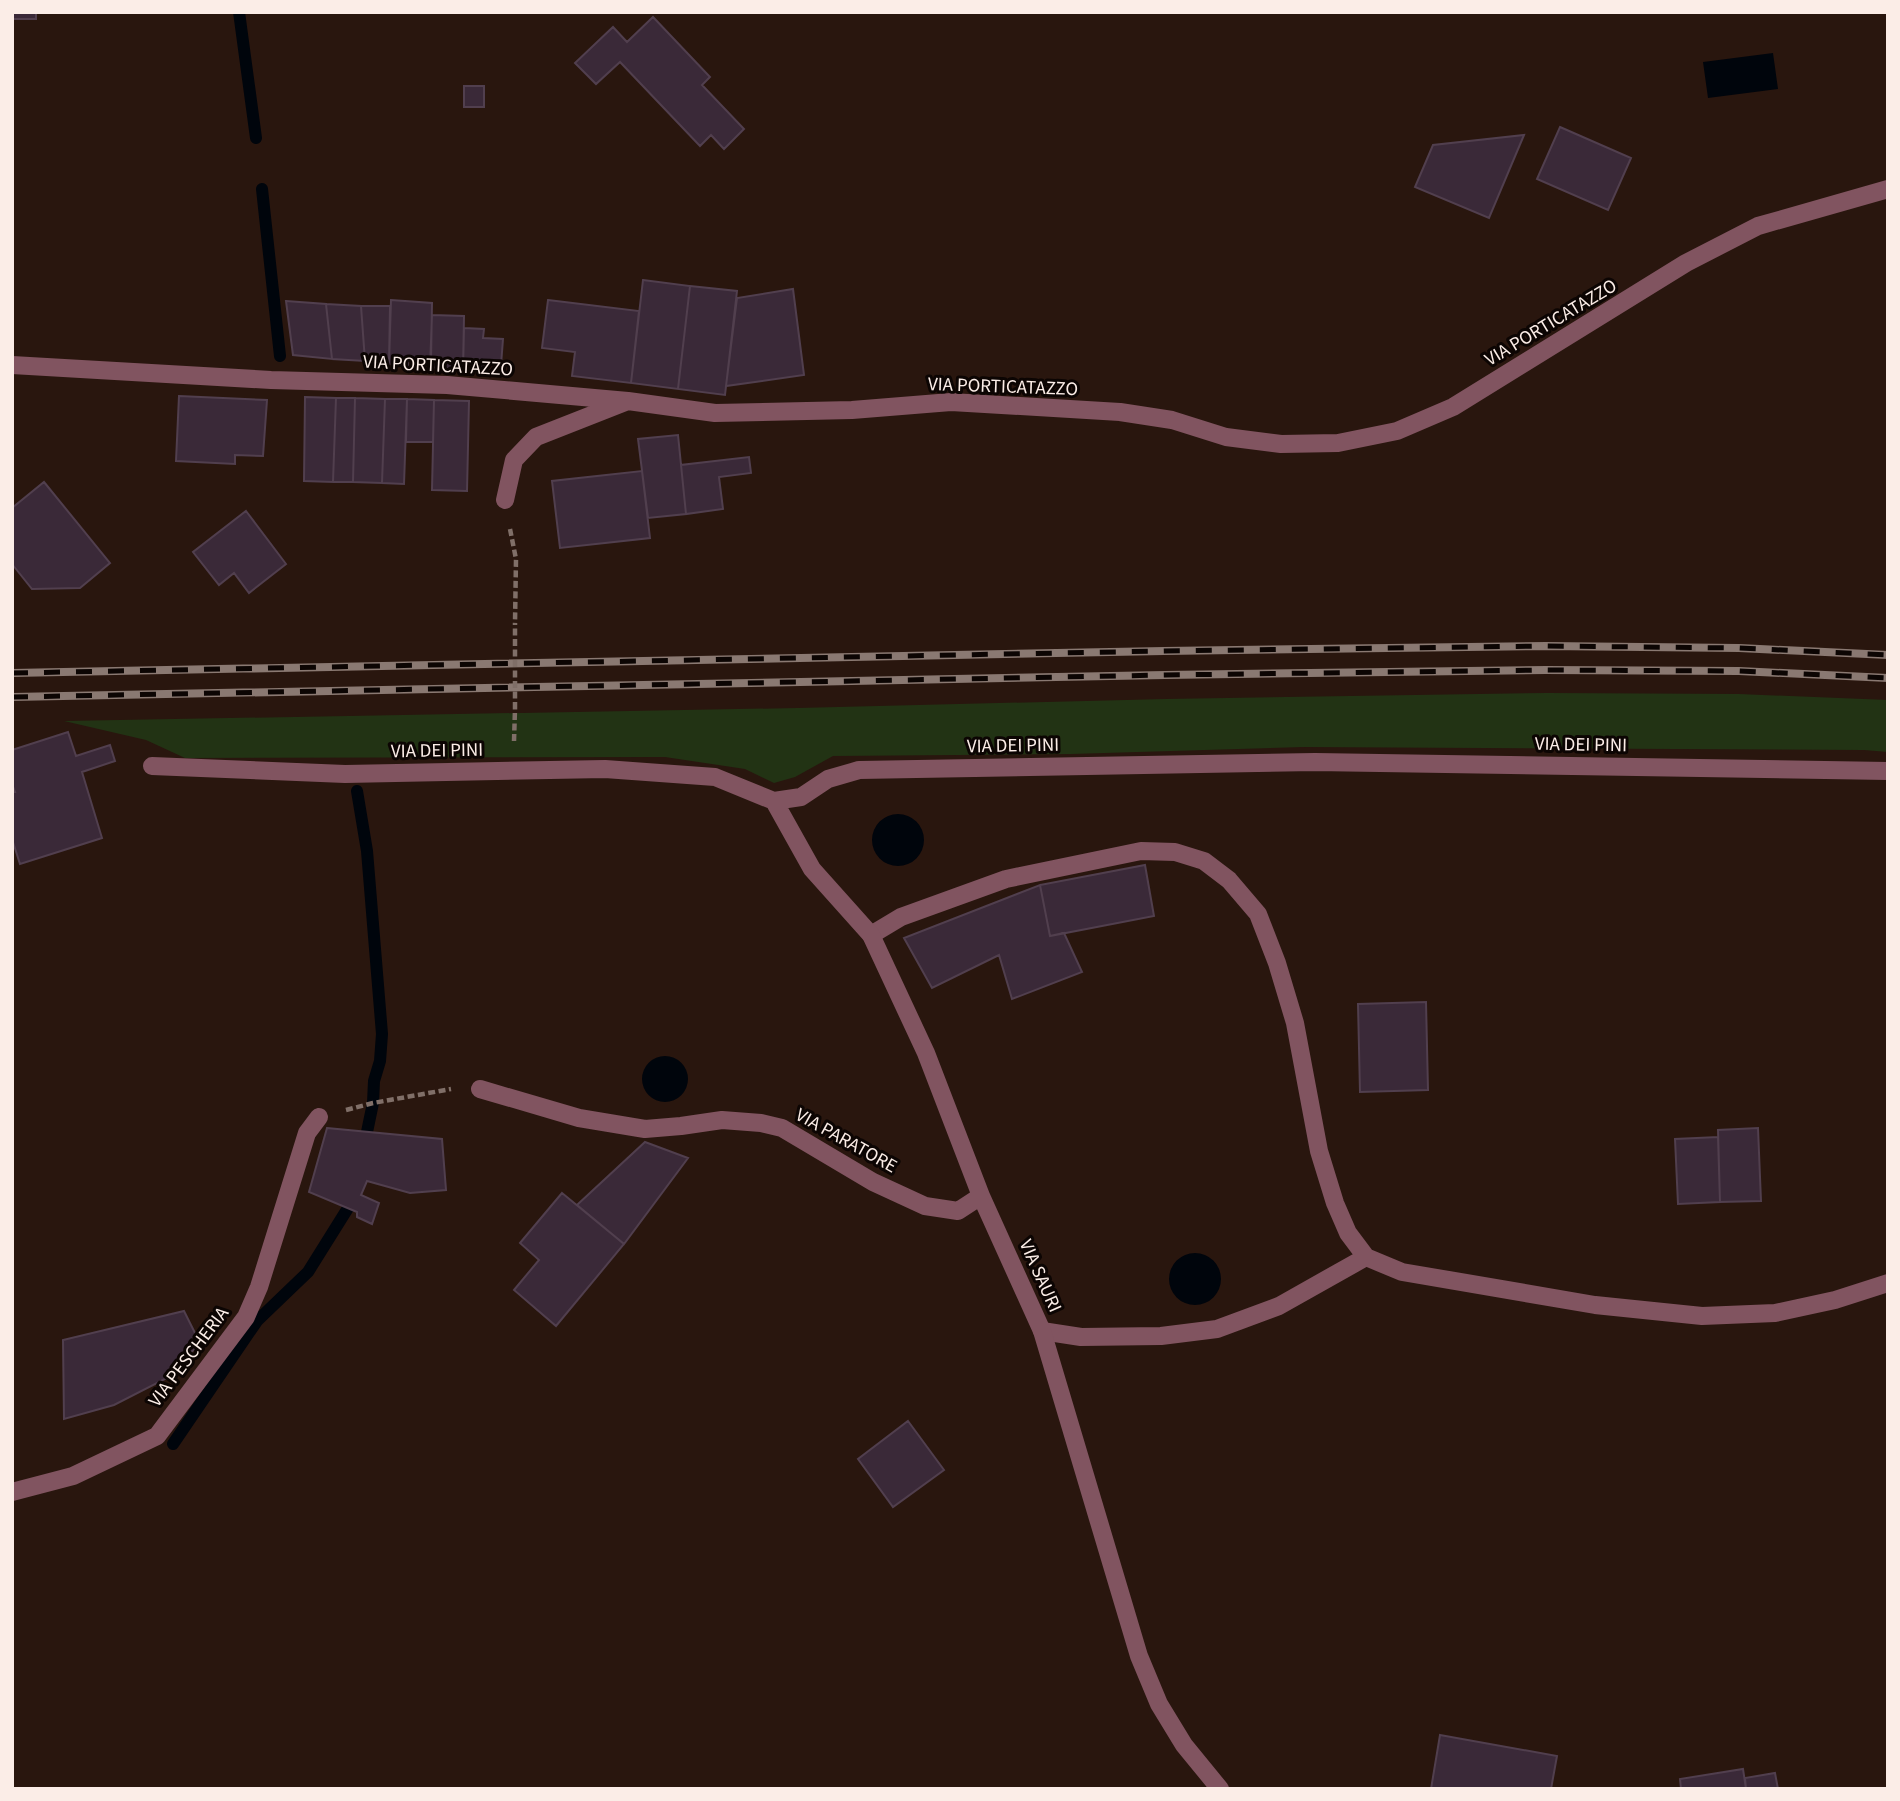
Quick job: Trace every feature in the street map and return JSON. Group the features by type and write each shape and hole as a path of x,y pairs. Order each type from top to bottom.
{"street":[{"name":"VIA PORTICATAZZO","path":"12,365 271,380 447,385 628,401 715,413 852,410 951,402 1120,412 1172,420 1226,437 1281,444 1338,443 1397,430 1453,407 1686,263 1758,226 1888,189"},
{"path":"505,500 514,460 536,437 628,401"},
{"name":"VIA DEI PINI","path":"152,766 345,774 606,769 715,777 774,801 801,797 828,779 859,770 1315,762 1888,771"},
{"name":"VIA SAURI","path":"774,801 812,869 871,935 926,1053 981,1196 1042,1331 1139,1656 1159,1704 1184,1745 1220,1789"},
{"path":"871,935 901,916 1006,879 1142,851 1175,852 1203,861 1229,880 1258,914 1278,963 1295,1023 1319,1151 1335,1203 1348,1233 1366,1257 1402,1272 1595,1305 1702,1316 1775,1313 1835,1300 1888,1283"},
{"name":"VIA PARATORE","path":"480,1089 579,1118 645,1129 722,1120 761,1123 782,1128 873,1182 925,1206 958,1211 981,1196"},
{"name":"VIA PESCHERIA","path":"12,1492 73,1475 157,1436 246,1317 259,1287 307,1133 319,1117"},
{"path":"1042,1331 1081,1337 1161,1336 1217,1329 1279,1306 1366,1257"}],"path":[{"path":"515,709 516,558"},
{"path":"319,1117 435,1091 480,1089"}],"green space":[{"path":"1547,693 1739,694 1888,700 1888,752 1303,747 1071,754 833,756 795,777 774,783 745,769 665,757 185,758 146,740 64,721 1166,699"}],"shaded area":[{"path":"1773,53 1778,89 1708,98 1703,62"},
{"path":"898,814 908,816 916,822 922,830 922,850 916,858 908,864 898,866 888,864 880,858 874,850 872,840 874,830 880,822 888,816"},
{"path":"665,1056 681,1063 688,1079 681,1095 665,1102 649,1095 642,1079 649,1063"},
{"path":"1195,1253 1205,1255 1213,1261 1219,1269 1219,1289 1213,1297 1205,1303 1195,1305 1185,1303 1177,1297 1171,1289 1169,1279 1171,1269 1177,1261 1185,1255"}],"building":[{"path":"12,12 36,12 36,19 12,19"},
{"path":"653,17 710,77 702,85 744,129 724,149 711,135 700,146 620,62 596,84 575,63 613,27 627,42"},
{"path":"464,86 484,86 484,107 464,107"},
{"path":"1560,127 1631,158 1608,210 1537,179"},
{"path":"1524,135 1489,218 1415,187 1433,145"},
{"path":"643,280 690,286 678,389 631,383"},
{"path":"690,286 737,291 725,395 678,389"},
{"path":"793,289 804,375 726,386 737,298"},
{"path":"391,300 432,303 431,362 408,360 408,365 389,364"},
{"path":"548,300 639,311 631,383 572,376 575,352 542,348"},
{"path":"286,301 326,304 332,359 293,355"},
{"path":"326,304 361,306 365,361 332,359"},
{"path":"361,306 390,306 389,364 365,361"},
{"path":"432,315 464,316 463,370 430,367"},
{"path":"464,328 484,329 483,338 503,339 501,365 484,364 484,372 463,370"},
{"path":"179,396 267,400 263,456 235,455 235,464 176,461"},
{"path":"305,397 336,398 333,482 304,481"},
{"path":"336,398 355,398 353,482 333,482"},
{"path":"355,398 385,399 382,483 353,482"},
{"path":"385,399 407,399 404,484 382,483"},
{"path":"407,399 434,400 433,442 406,442"},
{"path":"434,400 469,401 467,491 432,490"},
{"path":"678,435 686,514 648,518 638,439"},
{"path":"749,457 751,473 719,477 723,509 686,514 681,465"},
{"path":"642,471 650,538 560,548 552,481"},
{"path":"44,482 110,563 80,588 32,589 12,564 12,508"},
{"path":"246,511 286,564 249,593 234,573 219,585 193,552"},
{"path":"68,732 76,756 110,745 115,761 82,772 102,838 20,864 12,839 12,792 15,792 12,784 12,750"},
{"path":"1145,865 1154,916 1050,936 1040,885"},
{"path":"1040,885 1050,936 1064,933 1082,972 1012,999 999,955 932,988 904,938"},
{"path":"1426,1002 1428,1090 1360,1092 1358,1004"},
{"path":"327,1128 442,1139 446,1190 410,1193 367,1181 361,1195 379,1203 372,1224 357,1217 357,1212 309,1192"},
{"path":"1758,1128 1761,1201 1720,1202 1718,1130"},
{"path":"1718,1137 1720,1202 1678,1204 1675,1139"},
{"path":"645,1142 688,1158 624,1244 577,1205"},
{"path":"562,1193 624,1244 556,1326 514,1290 539,1260 520,1243"},
{"path":"184,1311 200,1343 167,1378 114,1405 64,1419 63,1340"},
{"path":"908,1421 944,1470 893,1507 858,1459"},
{"path":"1440,1735 1557,1756 1551,1789 1431,1789"},
{"path":"1743,1769 1746,1789 1681,1789 1680,1779"},
{"path":"1775,1773 1778,1789 1746,1789 1745,1778"}],"waterway":[{"path":"239,12 256,138"},
{"path":"262,189 280,356"},
{"path":"357,791 367,851 382,1034 380,1061 374,1081 367,1132"},
{"path":"173,1444 257,1321 308,1272 348,1208"}],"railway":[{"path":"12,673 1546,646 1739,648 1888,655"},
{"path":"12,697 1546,670 1739,671 1888,678"}]}
